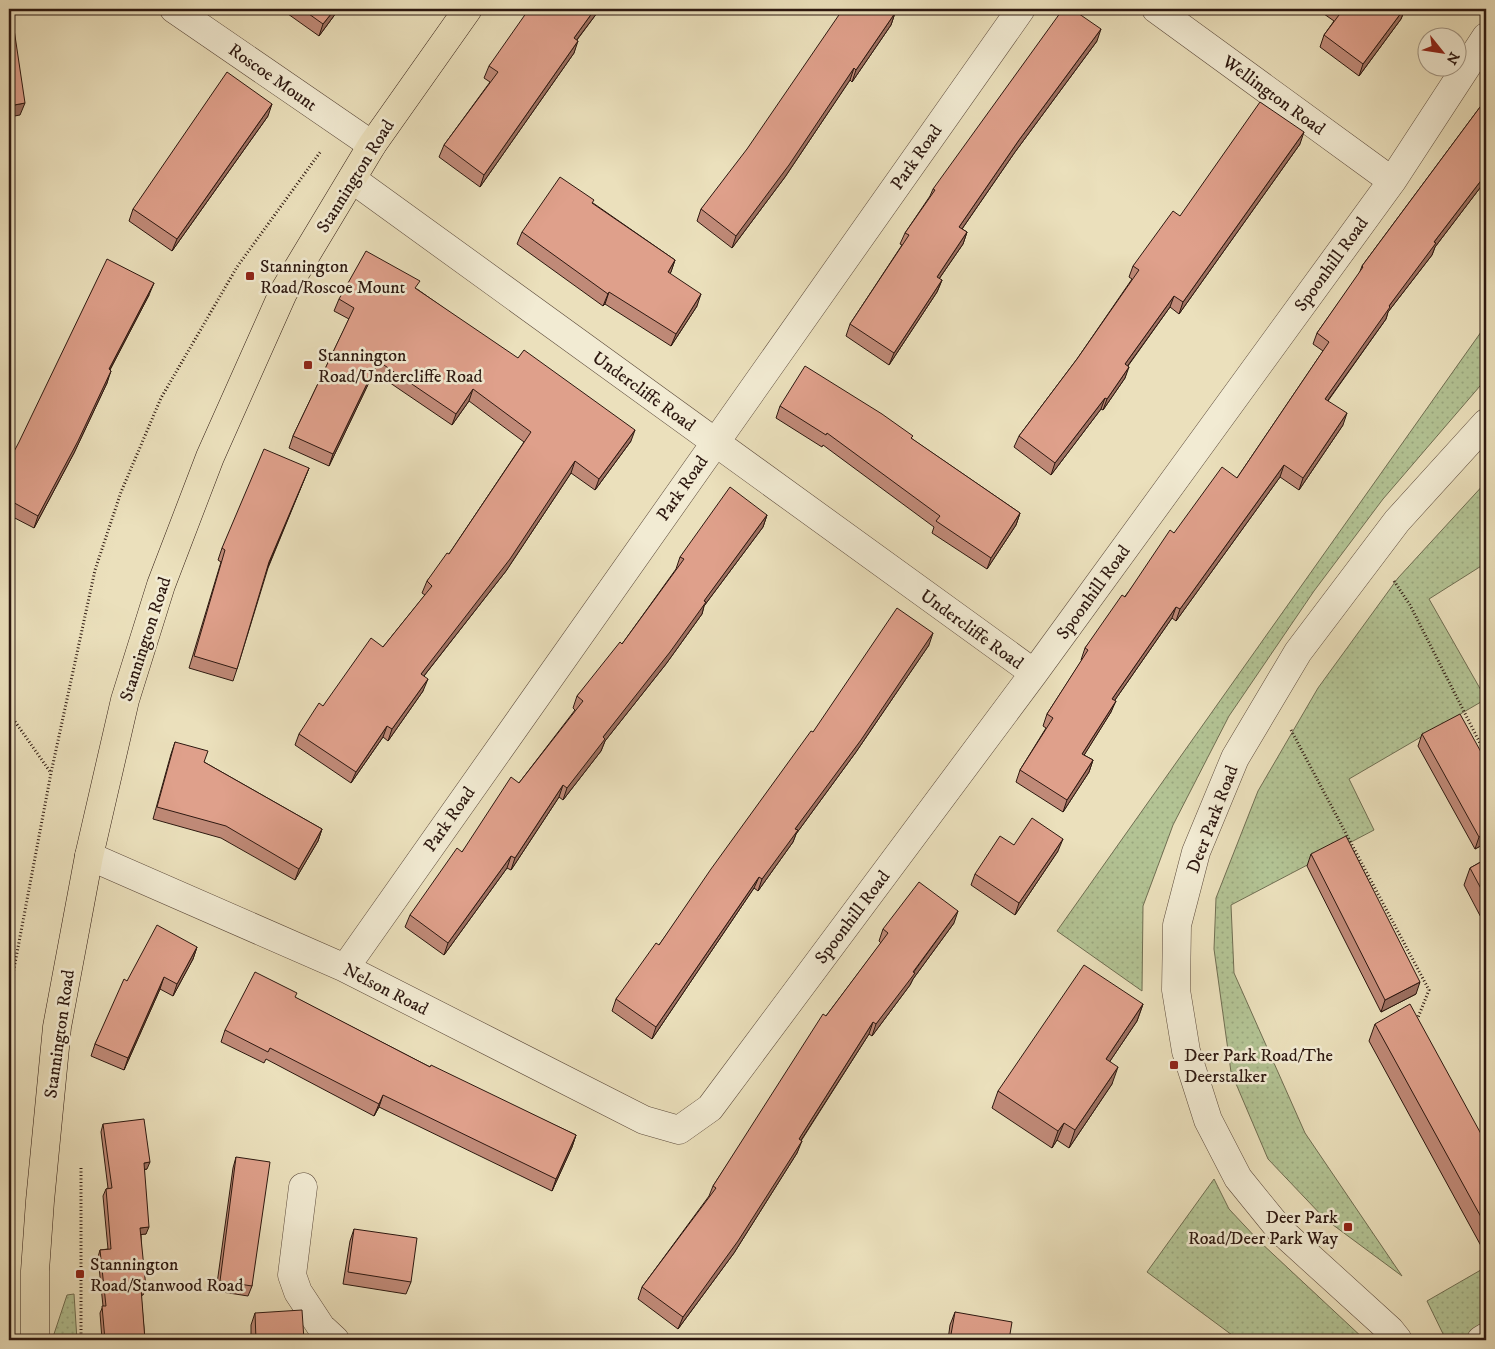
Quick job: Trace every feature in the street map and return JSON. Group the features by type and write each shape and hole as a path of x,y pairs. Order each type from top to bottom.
{"main road":[{"name":"Stannington Road","path":"35,1340 39,1210 55,1046 89,856 125,700 162,585 210,458 283,293 372,145 468,9"}],"street":[{"name":"Roscoe Mount","path":"174,9 372,145"},
{"name":"Park Road","path":"345,968 1020,9"},
{"name":"Wellington Road","path":"1156,9 1392,180"},
{"name":"Spoonhill Road","path":"679,1130 710,1108 1034,673 1392,180 1486,37"},
{"name":"Undercliffe Road","path":"352,179 1034,673"},
{"name":"Deer Park Road","path":"1398,1340 1390,1330 1281,1231 1238,1178 1208,1120 1186,1051 1176,990 1177,924 1196,852 1235,758 1298,652 1396,521 1486,423"},
{"name":"Nelson Road","path":"89,856 345,968 644,1120 679,1130"},
{"path":"303,1187 292,1275 298,1292 321,1327 336,1340"},
{"path":"1481,1340 1486,1337"}],"path":[{"path":"9,995 51,773 95,570 121,492 161,398 237,267 341,124"},
{"path":"1374,551 1410,605 1486,755"},
{"path":"1273,695 1429,990 1416,1024"},
{"path":"9,713 51,773"},
{"path":"81,1165 82,1340"}],"green space":[{"path":"1486,325 1486,379 1383,499 1314,591 1229,716 1173,825 1143,906 1142,991 1057,931"},
{"path":"1486,482 1486,563 1429,599 1486,699 1349,779 1374,830 1231,905 1234,973 1305,1133 1402,1276 1325,1219 1268,1159 1231,1072 1214,949 1216,898 1258,791 1318,688 1398,578"},
{"path":"1214,1179 1229,1209 1259,1241 1365,1340 1242,1340 1236,1338 1147,1272"},
{"path":"1486,1267 1486,1340 1446,1340 1427,1301"},
{"path":"74,1294 77,1340 52,1340 67,1295"}],"building":[{"path":"9,9 11,9 25,103 9,106"},
{"path":"302,9 335,9 323,24"},
{"path":"529,9 595,9 574,38 578,41 484,175 444,145 498,72 489,66"},
{"path":"843,9 889,9 895,13 856,70 854,68 789,165 736,236 701,209 747,149"},
{"path":"1063,9 1072,9 1101,29 1019,140 959,227 967,232 937,277 942,280 894,353 850,324 909,235 905,233 935,190 933,189"},
{"path":"1338,9 1404,9 1363,64 1324,35 1342,11"},
{"path":"227,72 272,104 177,239 133,209"},
{"path":"1486,99 1486,174 1434,242 1436,243 1389,306 1325,399 1347,413 1303,478 1284,465 1180,609 1176,607 1112,699 1116,701 1082,754 1093,760 1067,800 1020,770 1053,718 1047,714 1088,650 1085,648 1122,595 1125,597 1170,530 1174,533 1222,467 1237,478 1329,342 1317,333 1362,266"},
{"path":"1260,102 1304,132 1183,302 1174,296 1125,364 1129,367 1107,399 1105,398 1055,463 1019,436 1077,359 1139,270 1133,266 1173,211 1180,216"},
{"path":"560,177 594,200 592,203 675,260 668,272 701,294 676,334 609,292 608,294 522,232"},
{"path":"366,251 420,281 415,288 518,358 524,350 635,430 599,479 575,461 510,559 421,674 428,679 392,729 387,726 356,772 299,734 319,703 323,706 371,638 383,647 432,586 427,581 447,553 449,554 531,432 473,389 456,414 378,361 333,454 293,436 354,308 339,299"},
{"path":"107,259 154,283 109,369 111,371 78,441 38,516 9,500 9,461"},
{"path":"805,366 882,414 913,436 911,438 1020,513 991,558 936,521 940,516 827,433 826,435 780,406"},
{"path":"264,449 309,468 269,562 237,669 194,656 225,550 222,548"},
{"path":"730,487 767,515 704,601 706,602 670,652 603,737 605,739 567,788 563,785 515,858 511,856 448,943 410,915 457,848 462,852 511,777 519,783 583,701 577,696 620,642 622,644 684,559 680,557"},
{"path":"897,608 933,633 861,740 795,829 798,830 762,879 759,877 656,1027 616,999 656,943 659,945 711,869 811,731 813,732"},
{"path":"1460,714 1486,761 1486,833 1479,837 1422,734"},
{"path":"9,717 13,723 9,726"},
{"path":"175,742 208,751 204,762 322,829 299,869 226,826 157,807"},
{"path":"1032,818 1063,839 1019,903 975,874 1000,836 1014,845"},
{"path":"1346,836 1420,982 1385,1000 1311,854"},
{"path":"1486,859 1486,898 1470,868"},
{"path":"919,882 958,911 913,972 915,973 876,1024 873,1022 799,1139 802,1141 738,1241 683,1317 642,1287 716,1188 713,1186 823,1014 826,1016 888,933 883,929"},
{"path":"157,925 197,947 177,984 164,977 128,1058 95,1044 124,979 127,981"},
{"path":"1084,965 1143,1004 1106,1059 1118,1067 1075,1130 1064,1123 1058,1131 998,1091"},
{"path":"255,972 297,993 295,997 430,1067 431,1065 576,1135 556,1179 383,1095 379,1104 270,1048 268,1052 225,1030"},
{"path":"1410,1004 1486,1143 1486,1226 1375,1024"},
{"path":"144,1119 150,1162 144,1163 149,1227 140,1228 146,1288 141,1288 145,1340 105,1340 102,1306 106,1306 100,1250 111,1249 106,1189 112,1188 103,1124"},
{"path":"236,1157 270,1162 252,1286 220,1281"},
{"path":"354,1229 417,1238 411,1282 348,1272"},
{"path":"302,1310 304,1340 256,1340 255,1313"},
{"path":"955,1312 1012,1322 1009,1340 950,1340"},
{"path":"869,1336 892,1340 868,1340"}],"place":[{"name":"Stannington Road/Roscoe Mount","path":"250,276"},
{"name":"Stannington Road/Undercliffe Road","path":"308,365"},
{"name":"Deer Park Road/The Deerstalker","path":"1174,1065"},
{"name":"Deer Park Road/Deer Park Way","path":"1348,1227"},
{"name":"Stannington Road/Stanwood Road","path":"80,1274"}]}
